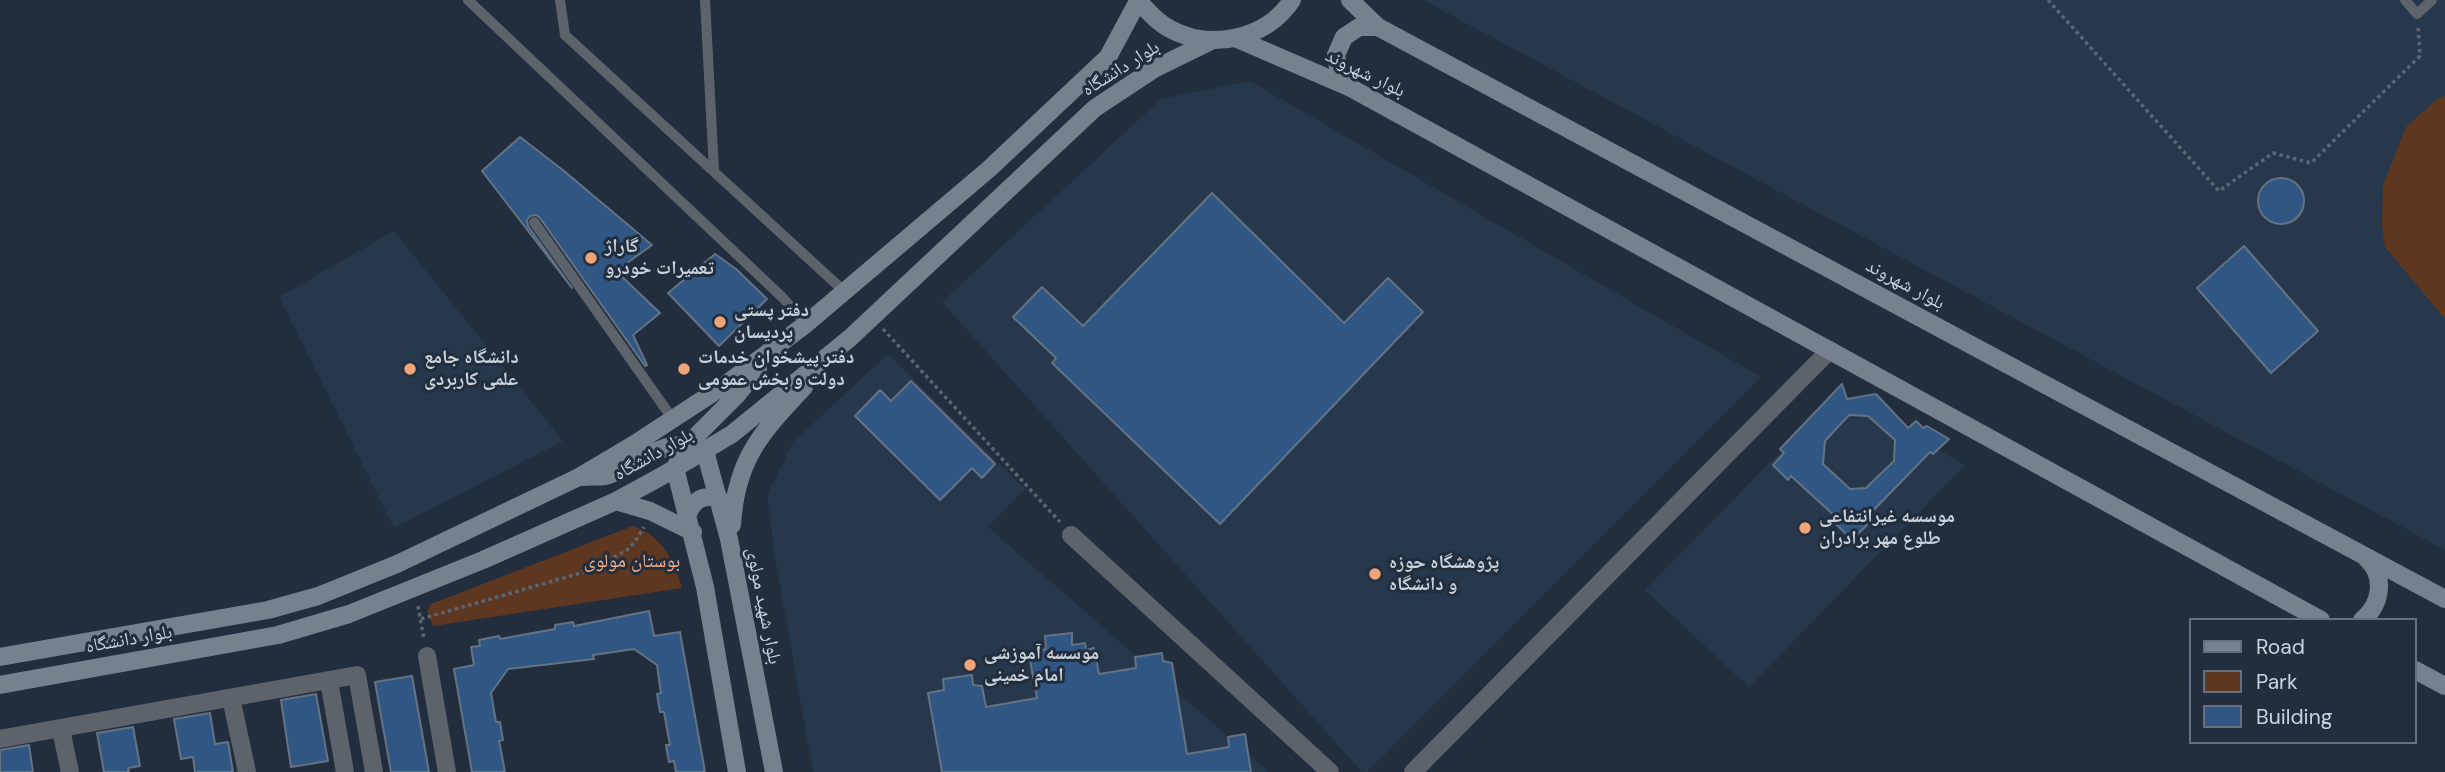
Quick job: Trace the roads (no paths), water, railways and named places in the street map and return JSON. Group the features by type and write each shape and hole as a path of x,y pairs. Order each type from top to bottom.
{"main road":[{"name":"بلوار دانشگاه","path":"0,657 268,610 318,596 397,564 579,477 725,385 845,292 989,169 1108,57 1138,0"},
{"path":"1138,0 1153,17 1171,29 1191,37 1213,40 1235,38 1255,32 1273,21 1292,0"},
{"name":"بلوار شهروند","path":"1350,0 1378,27 2445,599"},
{"path":"1351,88 1339,73 1336,55 1344,37 1359,27 1378,27"},
{"name":"بلوار شهروند","path":"1235,38 1351,88 2317,618"},
{"name":"بلوار دانشگاه","path":"0,685 278,635 349,614 483,560 616,500 732,434 850,338 1095,108 1154,69 1213,40"},
{"path":"729,539 733,506 745,460 769,424 850,338"},
{"path":"737,772 693,532 676,468 687,445 736,396 776,347"},
{"path":"579,477 605,476 659,450 687,445 705,450"},
{"name":"بلوار شهید مولوی","path":"705,450 729,539 775,772"},
{"path":"688,514 699,498 719,498"},
{"path":"616,500 650,511 693,532"},
{"path":"2362,554 2372,564 2380,589 2377,602 2365,618"},
{"path":"2417,671 2445,686"}],"street":[{"path":"1413,772 1830,350"},
{"path":"1071,535 1330,772"},
{"path":"427,656 447,772"},
{"path":"0,739 357,676 374,772"},
{"path":"329,681 345,772"},
{"path":"231,698 247,772"},
{"path":"61,730 70,772"}],"lane":[{"path":"468,0 782,297 807,324"},
{"path":"560,0 565,35 845,292"},
{"path":"705,0 713,171"},
{"path":"2405,0 2417,14 2432,0"},
{"path":"534,222 672,418"}],"place":[{"name":"گاراژ تعمیرات خودرو","path":"591,258"},
{"name":"دفتر پستی پردیسان","path":"720,322"},
{"name":"دانشگاه جامع علمی کاربردی","path":"410,369"},
{"name":"دفتر پیشخوان خدمات دولت و بخش عمومی","path":"684,369"},
{"name":"موسسه غیرانتفاعی طلوع مهر برادران","path":"1805,528"},
{"name":"پژوهشگاه حوزه و دانشگاه","path":"1375,574"},
{"name":"موسسه آموزشی امام خمینی","path":"970,665"}],"park label":[{"name":"بوستان مولوی","path":"632,562"}]}
